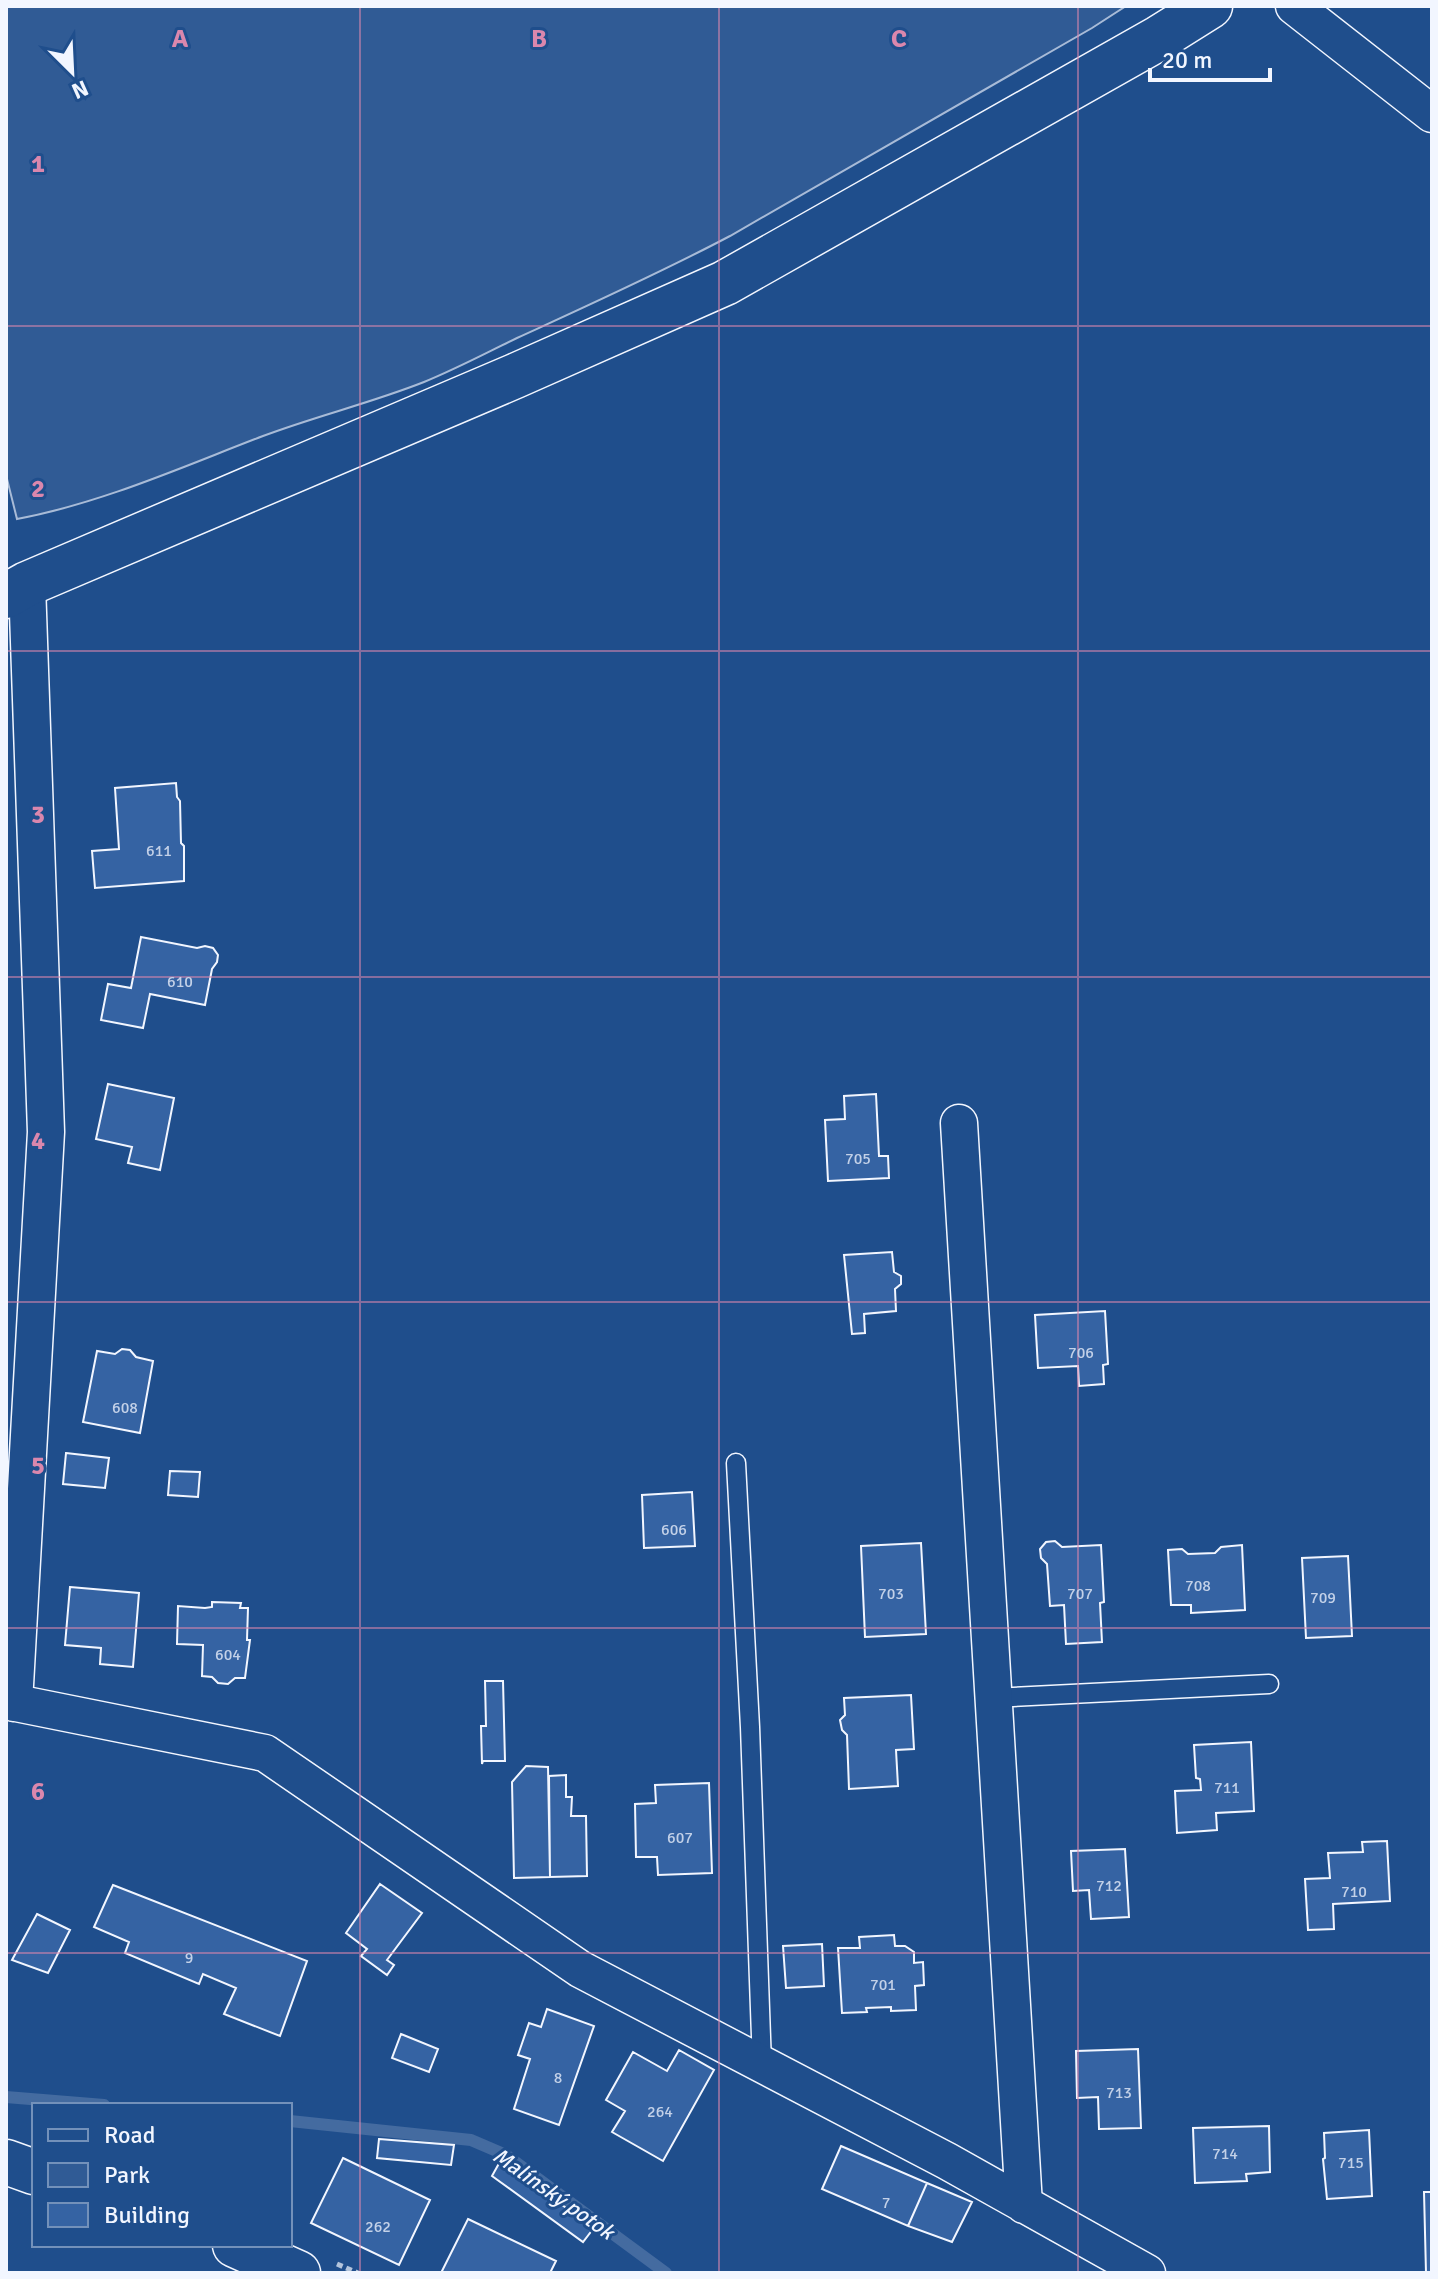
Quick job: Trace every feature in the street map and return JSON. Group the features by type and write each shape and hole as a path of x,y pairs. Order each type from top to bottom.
{"street":[{"path":"1147,2273 947,2161 580,1969 265,1753 10,1702 46,1132 16,590 725,283 1159,38 1210,6"},
{"path":"1294,6 1432,114"},
{"path":"959,1123 1024,2205"},
{"path":"6,2162 32,2171"},
{"path":"240,2247 298,2273"}],"lane":[{"path":"736,1463 750,1727 762,2065"},
{"path":"992,1698 1269,1684"}],"green space":[{"path":"6,6 1126,6 730,236 448,372 404,390 263,436 111,494 17,519 6,475"}],"building":[{"path":"176,783 180,801 181,843 184,846 184,881 95,888 92,851 119,849 115,788"},
{"path":"141,937 197,948 213,948 218,955 205,1005 150,994 143,1028 101,1020 108,984 131,988"},
{"path":"108,1084 174,1098 160,1170 128,1163 132,1147 96,1139"},
{"path":"876,1094 879,1156 888,1156 889,1178 828,1181 825,1120 845,1119 844,1096"},
{"path":"892,1252 894,1272 901,1276 901,1284 895,1289 896,1311 864,1314 865,1333 852,1334 844,1255"},
{"path":"1105,1311 1108,1364 1103,1365 1104,1384 1079,1386 1078,1366 1038,1368 1035,1315"},
{"path":"122,1349 130,1350 136,1357 153,1361 140,1433 83,1422 97,1351 115,1354"},
{"path":"66,1453 109,1458 105,1488 63,1484"},
{"path":"170,1471 200,1472 198,1497 168,1495"},
{"path":"692,1492 695,1546 644,1548 642,1495"},
{"path":"1055,1541 1062,1547 1101,1545 1104,1602 1100,1603 1102,1642 1066,1644 1064,1605 1050,1606 1047,1564 1041,1558 1040,1549 1046,1542"},
{"path":"921,1543 926,1634 865,1637 861,1546"},
{"path":"1242,1545 1245,1610 1191,1613 1191,1605 1171,1605 1168,1550 1182,1549 1188,1554 1215,1553 1221,1547"},
{"path":"1348,1556 1352,1636 1306,1638 1302,1558"},
{"path":"70,1587 139,1593 133,1667 100,1664 101,1648 65,1645"},
{"path":"212,1602 241,1603 240,1608 248,1608 247,1640 250,1640 245,1678 235,1678 228,1684 202,1676 203,1645 177,1644 178,1606 205,1608 212,1607"},
{"path":"485,1681 503,1681 505,1761 483,1761 482,1764 481,1726 486,1726"},
{"path":"911,1695 914,1749 896,1750 898,1786 849,1789 847,1735 842,1730 840,1720 845,1715 844,1698"},
{"path":"1251,1742 1254,1811 1216,1813 1217,1830 1177,1833 1175,1791 1201,1790 1200,1779 1196,1778 1194,1745"},
{"path":"526,1766 548,1767 550,1877 514,1878 512,1782"},
{"path":"566,1775 566,1797 572,1797 571,1816 586,1816 587,1876 550,1877 549,1776"},
{"path":"709,1783 712,1873 658,1875 657,1857 636,1857 635,1804 656,1803 655,1785"},
{"path":"1387,1841 1390,1901 1333,1904 1334,1929 1308,1930 1305,1879 1330,1878 1328,1853 1363,1852 1362,1842"},
{"path":"1125,1849 1129,1917 1091,1919 1089,1890 1073,1891 1071,1851"},
{"path":"380,1884 422,1913 387,1960 394,1965 387,1975 361,1956 367,1949 346,1933"},
{"path":"113,1885 307,1961 280,2036 224,2014 236,1988 203,1974 199,1984 125,1953 129,1942 94,1927"},
{"path":"37,1914 70,1930 48,1973 12,1960"},
{"path":"894,1935 895,1946 905,1946 914,1952 914,1963 923,1962 924,1985 915,1986 916,2010 866,2008 867,2012 842,2013 838,1948 860,1948 859,1937"},
{"path":"822,1944 824,1986 786,1988 783,1946"},
{"path":"547,2009 594,2026 559,2125 514,2109 530,2059 518,2055 529,2023 541,2027"},
{"path":"401,2034 438,2049 429,2072 392,2058"},
{"path":"1138,2049 1141,2128 1099,2129 1098,2097 1077,2098 1076,2051"},
{"path":"679,2050 714,2070 663,2161 612,2132 625,2111 606,2100 633,2052 667,2071"},
{"path":"1269,2126 1270,2172 1246,2174 1247,2181 1195,2183 1193,2128"},
{"path":"1369,2130 1372,2196 1327,2199 1324,2133"},
{"path":"379,2139 454,2145 451,2165 377,2158"},
{"path":"841,2146 927,2183 908,2226 822,2189"},
{"path":"343,2158 430,2200 399,2265 311,2223"},
{"path":"502,2158 593,2229 583,2242 492,2176"},
{"path":"927,2183 972,2202 952,2242 908,2226"},
{"path":"1424,2192 1432,2192 1432,2273 1426,2273"},
{"path":"468,2219 556,2261 550,2273 441,2273"}],"waterway":[{"name":"Malínský potok","path":"6,2097 80,2103"},
{"name":"Malínský potok","path":"292,2121 471,2140 506,2155 666,2273"}]}
